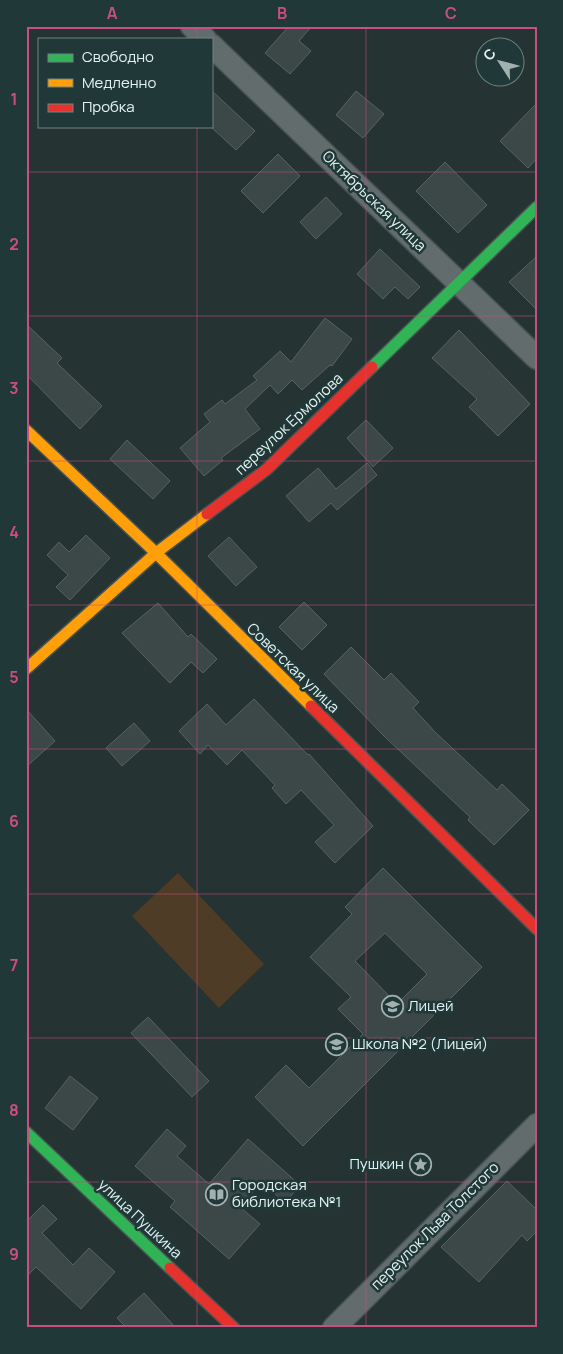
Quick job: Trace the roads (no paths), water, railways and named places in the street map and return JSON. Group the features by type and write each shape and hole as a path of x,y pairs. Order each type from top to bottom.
{"street":[{"path":"192,26 204,38"},
{"name":"Октябрьская улица","path":"212,46 537,358"},
{"name":"переулок Ермолова","path":"26,669 156,553 267,469 537,207"},
{"name":"Советская улица","path":"26,430 156,553 537,929"},
{"name":"переулок Льва Толстого","path":"334,1328 537,1125"},
{"name":"улица Пушкина","path":"26,1132 223,1324"}],"place":[{"name":"Лицей","path":"392,1006"},
{"name":"Школа №2 (Лицей)","path":"336,1044"},
{"name":"Пушкин","path":"420,1164"},
{"name":"Городская библиотека №1","path":"216,1194"}]}
